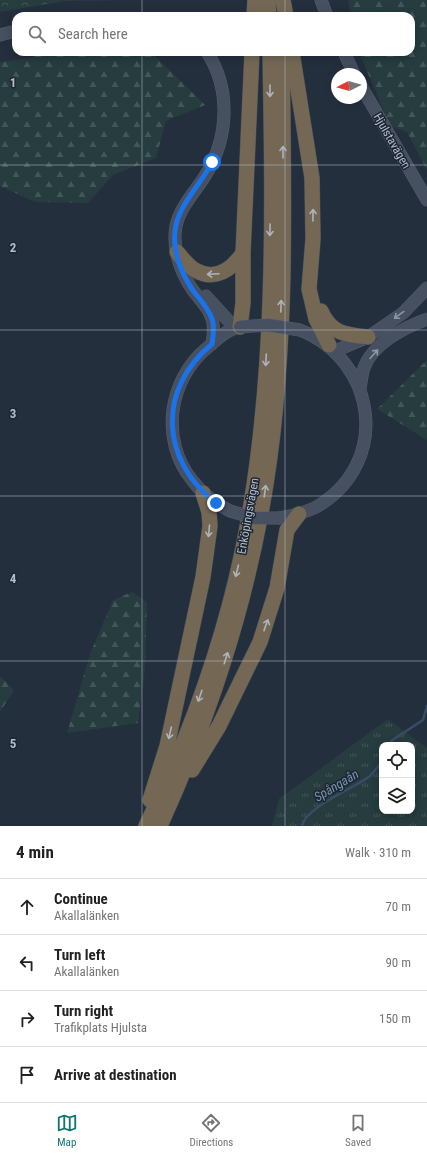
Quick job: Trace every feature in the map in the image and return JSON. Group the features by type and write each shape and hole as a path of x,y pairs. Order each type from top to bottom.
{"highway":[{"path":"254,12 255,0"},
{"path":"268,0 269,12"},
{"path":"281,12 282,0"},
{"path":"282,0 285,12"},
{"path":"238,327 243,303 243,253 252,56"},
{"path":"270,56 277,191"},
{"path":"277,191 282,56"},
{"path":"293,56 312,178 311,268 309,281 311,303 316,319 332,348"},
{"name":"Enköpingsvägen","path":"155,826 196,742 216,688 246,586 262,511 271,444 278,370 282,275 277,191"},
{"path":"177,252 194,270 205,274 228,271 236,264 243,253"},
{"path":"311,268 318,302 327,322 339,332 350,335 368,336"},
{"path":"140,826 167,746 203,577 210,526 209,512 203,493"},
{"path":"155,826 219,726 257,649 270,615 277,588 287,530 299,514"}],"main road":[{"path":"321,0 326,12"},
{"path":"0,35 12,32"},
{"path":"209,56 220,77 223,91 224,105 222,133 215,155 206,175 183,208 176,224 174,238 181,271 208,310 213,320 212,344"},
{"path":"346,56 351,68"},
{"name":"Hjulstavägen","path":"367,97 426,200"},
{"path":"177,252 199,287 238,327"},
{"path":"332,348 368,336 403,313 427,288"},
{"path":"360,389 364,367 379,347 392,337 427,319"},
{"path":"268,325 300,330 332,348 350,369 360,389 365,411 366,426 359,458 346,481 331,496 318,506 299,514 280,518 254,518 230,511 203,493 181,464 176,448 172,414 175,398 187,371 202,352 238,327 268,325"}],"green space":[{"path":"0,0 130,0 66,1 0,12"},
{"path":"348,0 427,0 427,170 407,132 390,126 361,56 415,56 415,12 350,12"},
{"path":"35,56 155,56 205,105 166,121 156,158 113,175 88,203 35,202 0,186 0,62 31,58"},
{"path":"427,360 427,440 377,409"},
{"path":"132,592 147,602 145,669 138,723 67,733 90,654 113,600"},
{"path":"0,676 14,690 0,712"},
{"path":"388,719 427,748 427,826 272,826 279,799"}],"waterway":[{"name":"Spångaån","path":"391,742 423,720 427,706"},
{"name":"Spångaån","path":"302,826 305,819 312,812 332,798 363,781 370,776 379,766"}],"route":[{"path":"212,162 206,175 183,208 176,224 174,238 181,271 208,310 213,320 212,344 194,361 181,382 175,398 172,414 172,431 181,464 203,493 216,503"}]}
